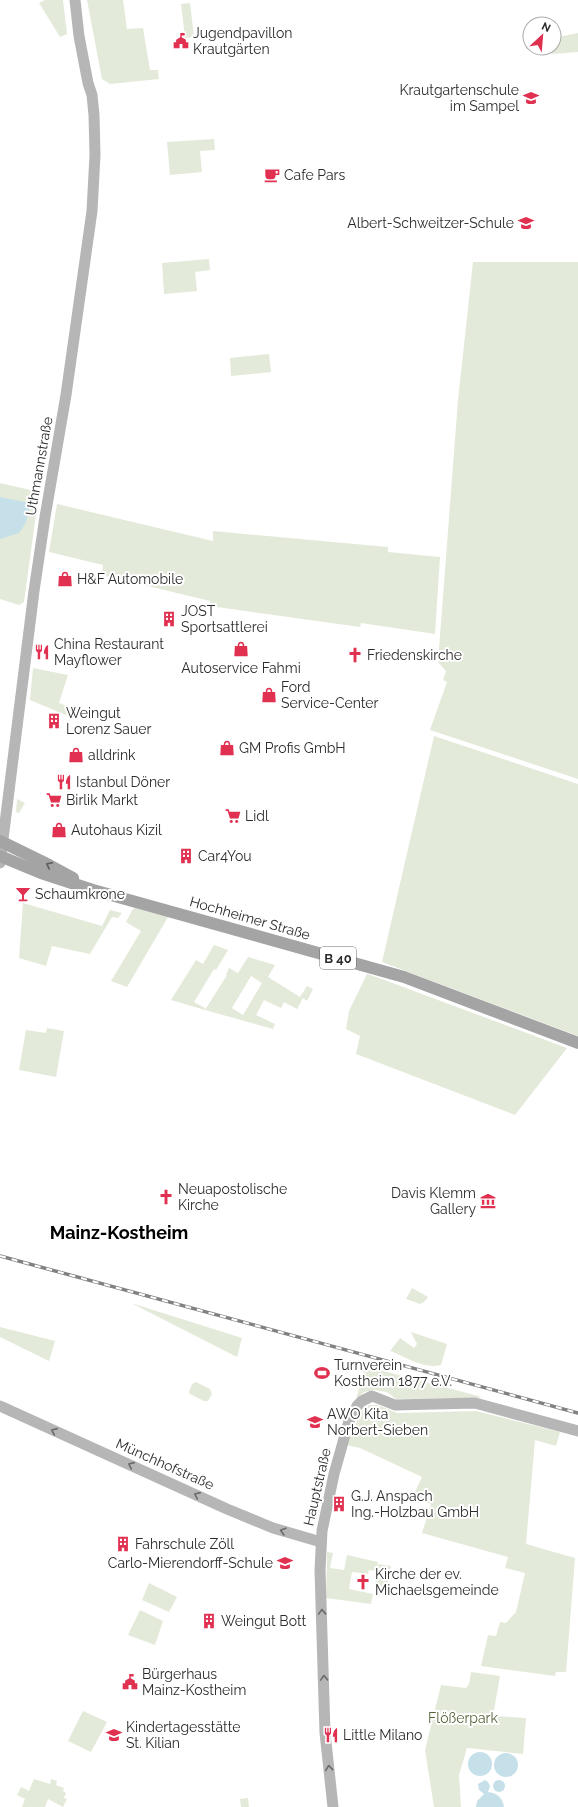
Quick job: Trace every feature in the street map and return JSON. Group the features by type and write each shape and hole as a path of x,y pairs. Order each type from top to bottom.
{"main road":[{"name":"Hochheimer Straße","path":"1,842 49,865 93,890"},
{"name":"Hochheimer Straße","path":"0,856 30,869 93,890 404,977 578,1043"}],"street":[{"name":"Uthmannstraße","path":"0,863 1,842 35,583 66,395 90,231 95,155 92,95 94,77 86,35 76,0"},
{"name":"Hauptstraße","path":"333,1807 325,1729 321,1542 334,1474 349,1421 357,1406 368,1397 377,1397 395,1405 475,1403 578,1432"},
{"name":"Münchhofstraße","path":"0,1406 273,1528 321,1542"}],"green space":[{"path":"45,0 63,0 67,34 60,37 39,3"},
{"path":"87,0 123,0 127,29 143,28 150,70 158,70 159,79 110,84 102,79"},
{"path":"190,3 194,37 185,38 181,4"},
{"path":"578,33 578,52 562,53 562,36"},
{"path":"214,139 215,150 200,151 202,172 170,175 167,142"},
{"path":"209,259 210,270 195,272 197,291 164,294 162,263"},
{"path":"473,262 578,262 578,779 430,730 447,682 443,680 446,671 438,662 458,400"},
{"path":"269,354 271,372 231,376 230,358"},
{"path":"0,483 39,492 24,602 19,605 0,599"},
{"path":"57,504 213,541 213,531 388,547 388,552 440,557 435,634 361,623 360,627 210,606 210,601 102,575 103,565 49,552"},
{"path":"33,668 68,675 59,703 76,709 73,718 30,700"},
{"path":"434,736 578,784 578,1036 382,962"},
{"path":"17,799 25,803 19,813 16,812"},
{"path":"23,903 102,926 110,910 122,913 118,918 112,917 90,954 52,946 46,966 19,958"},
{"path":"135,908 168,917 127,987 111,981 141,931 126,922 132,910"},
{"path":"214,945 228,950 216,970 214,969 194,1002 205,1008 205,1010 171,1000 196,960 203,964"},
{"path":"248,957 275,965 268,977 300,997 307,986 313,989 307,1001 303,998 297,1009 284,1002 281,1008 264,1000 256,1015 275,1024 273,1029 205,1010 227,975 226,974 229,968 238,973","holes":["251,976 262,983 243,1015 232,1008"]},
{"path":"367,974 567,1048 515,1115 356,1054 360,1036 346,1029 349,1011"},
{"path":"47,1028 64,1031 56,1077 19,1070 26,1030 46,1033"},
{"path":"412,1288 428,1297 425,1301 420,1304 406,1299"},
{"path":"131,1303 242,1338 237,1357"},
{"path":"0,1327 55,1341 49,1361 0,1337"},
{"path":"411,1332 447,1344 441,1365 428,1366 390,1351 400,1338 414,1348 417,1344"},
{"path":"365,1366 482,1397 396,1399 387,1392 374,1390 364,1392 356,1400"},
{"path":"196,1382 210,1389 212,1394 208,1401 204,1401 190,1394 189,1392 192,1384"},
{"path":"369,1405 378,1405 397,1413 476,1411 560,1432 556,1446 535,1440 526,1544 575,1558 566,1672 556,1672 555,1676 481,1666 488,1635 496,1636 500,1622 506,1623 516,1612 525,1573 505,1568 508,1557 422,1533 431,1504 412,1498 422,1477 360,1448 347,1445 361,1412"},
{"path":"327,1552 333,1553 330,1568 344,1570 347,1555 378,1562 376,1571 369,1570 368,1574 352,1572 349,1589 373,1594 371,1604 326,1598"},
{"path":"378,1564 391,1566 386,1596 374,1593"},
{"path":"149,1583 177,1597 169,1612 142,1600"},
{"path":"140,1610 163,1621 155,1645 128,1635"},
{"name":"Flößerpark","path":"471,1672 500,1676 493,1716 526,1718 523,1754 467,1748 459,1775 461,1807 434,1807 425,1750 441,1685 466,1688 469,1684"},
{"path":"83,1711 107,1722 91,1752 68,1741"},
{"path":"34,1779 50,1784 51,1779 57,1781 56,1785 64,1788 63,1791 66,1793 64,1798 67,1799 63,1807 48,1799 45,1807 22,1807 25,1799 17,1795 21,1787 29,1791"},
{"path":"248,1798 249,1807 241,1807 240,1799"}],"water":[{"path":"0,497 29,503 29,511 24,526 19,533 0,539"},
{"path":"480,1752 488,1756 492,1764 488,1772 480,1776 472,1772 468,1764 472,1756"},
{"path":"506,1753 514,1757 518,1765 514,1773 506,1777 498,1773 494,1765 498,1757"},
{"path":"485,1780 490,1786 488,1792 499,1796 504,1807 476,1807 477,1801 484,1794 479,1790 478,1784"},
{"path":"501,1780 504,1781 504,1791 497,1792 494,1791 493,1784 494,1781"}],"railway":[{"path":"0,1256 578,1413"}],"place":[{"name":"Jugendpavillon Krautgärten","path":"181,41"},
{"name":"Krautgartenschule im Sampel","path":"531,98"},
{"name":"Cafe Pars","path":"272,175"},
{"name":"Albert-Schweitzer-Schule","path":"526,223"},
{"name":"H&F Automobile","path":"65,579"},
{"name":"JOST Sportsattlerei","path":"169,619"},
{"name":"Autoservice Fahmi","path":"241,649"},
{"name":"China Restaurant Mayflower","path":"42,652"},
{"name":"Friedenskirche","path":"355,655"},
{"name":"Ford Service-Center","path":"269,695"},
{"name":"Weingut Lorenz Sauer","path":"54,721"},
{"name":"GM Profis GmbH","path":"227,748"},
{"name":"alldrink","path":"76,755"},
{"name":"Istanbul Döner","path":"64,782"},
{"name":"Birlik Markt","path":"54,800"},
{"name":"Lidl","path":"233,816"},
{"name":"Autohaus Kizil","path":"59,830"},
{"name":"Car4You","path":"186,856"},
{"name":"Schaumkrone","path":"23,894"},
{"name":"Neuapostolische Kirche","path":"166,1197"},
{"name":"Davis Klemm Gallery","path":"488,1201"},
{"name":"Turnverein Kostheim 1877 e.V.","path":"322,1373"},
{"name":"AWO Kita Norbert-Sieben","path":"315,1422"},
{"name":"G.J. Anspach Ing.-Holzbau GmbH","path":"339,1504"},
{"name":"Fahrschule Zöll","path":"123,1544"},
{"name":"Carlo-Mierendorff-Schule","path":"285,1563"},
{"name":"Kirche der ev. Michaelsgemeinde","path":"363,1582"},
{"name":"Weingut Bott","path":"209,1621"},
{"name":"Bürgerhaus Mainz-Kostheim","path":"130,1682"},
{"name":"Kindertagesstätte St. Kilian","path":"114,1735"},
{"name":"Little Milano","path":"331,1735"}],"district":[{"name":"Mainz-Kostheim","path":"119,1233"}]}
